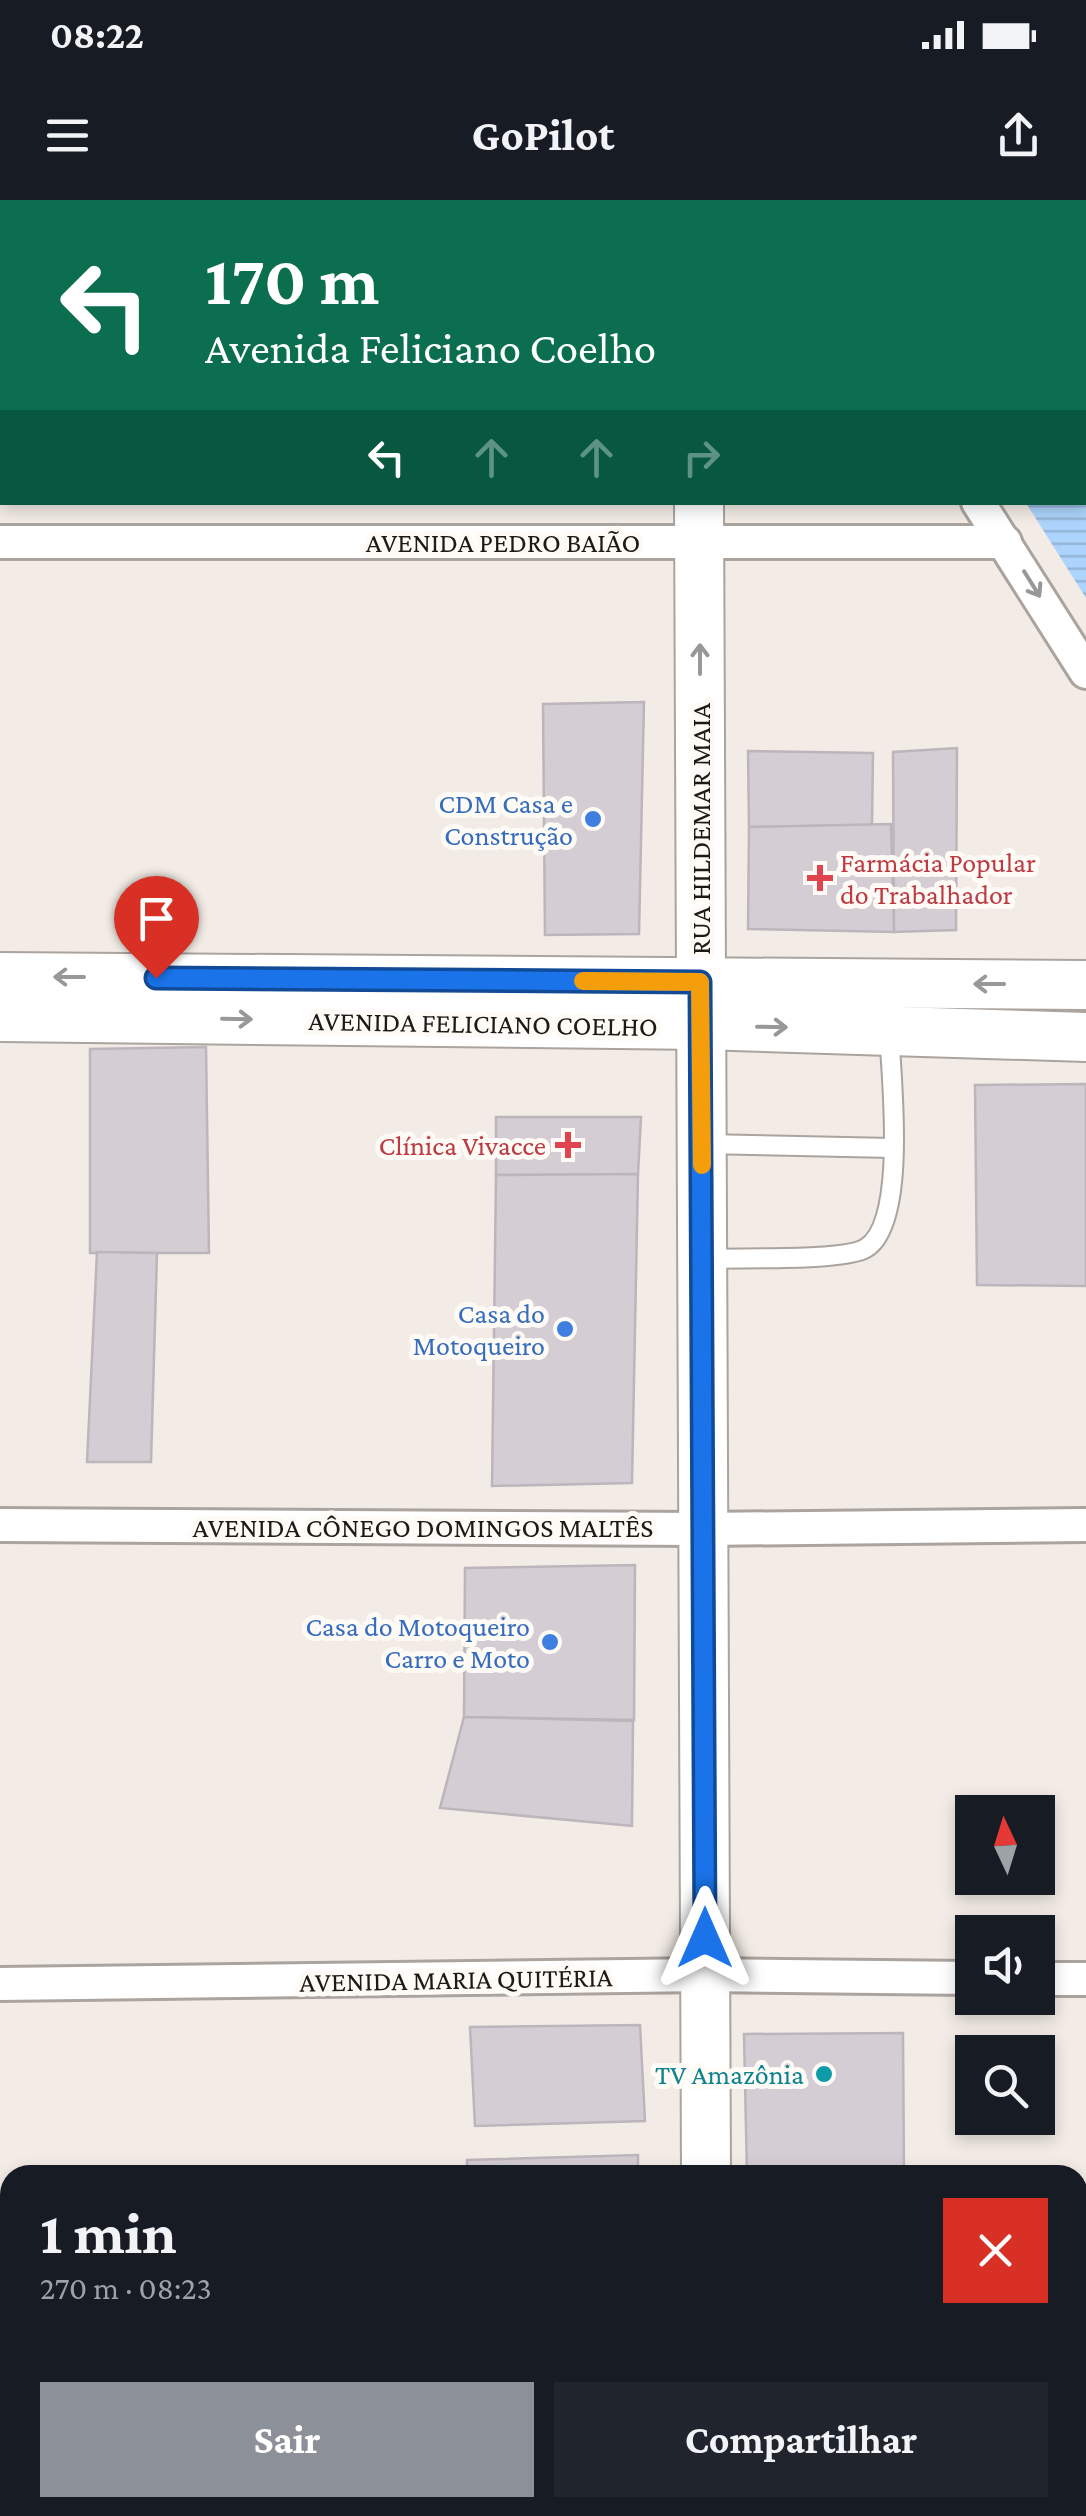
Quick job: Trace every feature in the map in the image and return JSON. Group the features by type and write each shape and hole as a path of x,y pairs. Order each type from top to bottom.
{"street":[{"path":"980,505 1086,672"},
{"name":"AVENIDA PEDRO BAIÃO","path":"0,542 699,523 1005,542"},
{"name":"RUA HILDEMAR MAIA","path":"699,523 706,2165"},
{"name":"AVENIDA FELICIANO COELHO","path":"0,977 701,1004 889,1030 1086,1037"},
{"name":"AVENIDA FELICIANO COELHO","path":"0,1016 701,1004 1086,985"},
{"name":"AVENIDA CÔNEGO DOMINGOS MALTÊS","path":"0,1525 703,1529 1086,1525"},
{"name":"AVENIDA MARIA QUITÉRIA","path":"0,1984 705,1975 955,1978"},
{"path":"1055,1978 1086,1979"}],"lane":[{"path":"702,1259 826,1255 863,1251 874,1241 894,1189 889,1030"},
{"path":"702,1144 893,1148"}],"water":[{"path":"1027,505 1086,505 1086,598"}],"building":[{"name":"CDM Casa e Construção","path":"644,702 639,934 545,935 543,704"},
{"path":"957,748 956,930 894,932 893,752"},
{"path":"748,751 873,753 872,825 749,827"},
{"name":"Farmácia Popular do Trabalhador","path":"891,824 894,932 748,929 749,827"},
{"path":"206,1047 209,1253 90,1253 90,1049"},
{"path":"1086,1084 1086,1286 977,1285 975,1085"},
{"name":"Clínica Vivacce","path":"496,1117 641,1117 638,1174 496,1175"},
{"name":"Casa do Motoqueiro","path":"638,1174 632,1483 492,1486 496,1175"},
{"path":"97,1252 157,1253 151,1462 87,1462"},
{"name":"Casa do Motoqueiro Carro e Moto","path":"635,1565 634,1720 464,1717 465,1568"},
{"path":"464,1717 633,1721 632,1826 440,1808"},
{"path":"640,2025 645,2121 475,2126 470,2027"},
{"name":"TV Amazônia","path":"903,2033 904,2165 747,2165 744,2034"},
{"path":"638,2155 638,2165 467,2165 467,2160"}],"slow traffic":[{"path":"583,981 700,982 702,1165"}],"place":[{"name":"CDM Casa e Construção","path":"593,819"},
{"name":"Farmácia Popular do Trabalhador","path":"820,878"},
{"name":"Clínica Vivacce","path":"568,1145"},
{"name":"Casa do Motoqueiro","path":"565,1329"},
{"name":"Casa do Motoqueiro Carro e Moto","path":"550,1642"},
{"name":"TV Amazônia","path":"824,2074"}],"route":[{"path":"156,978 700,982 705,1938"}]}
